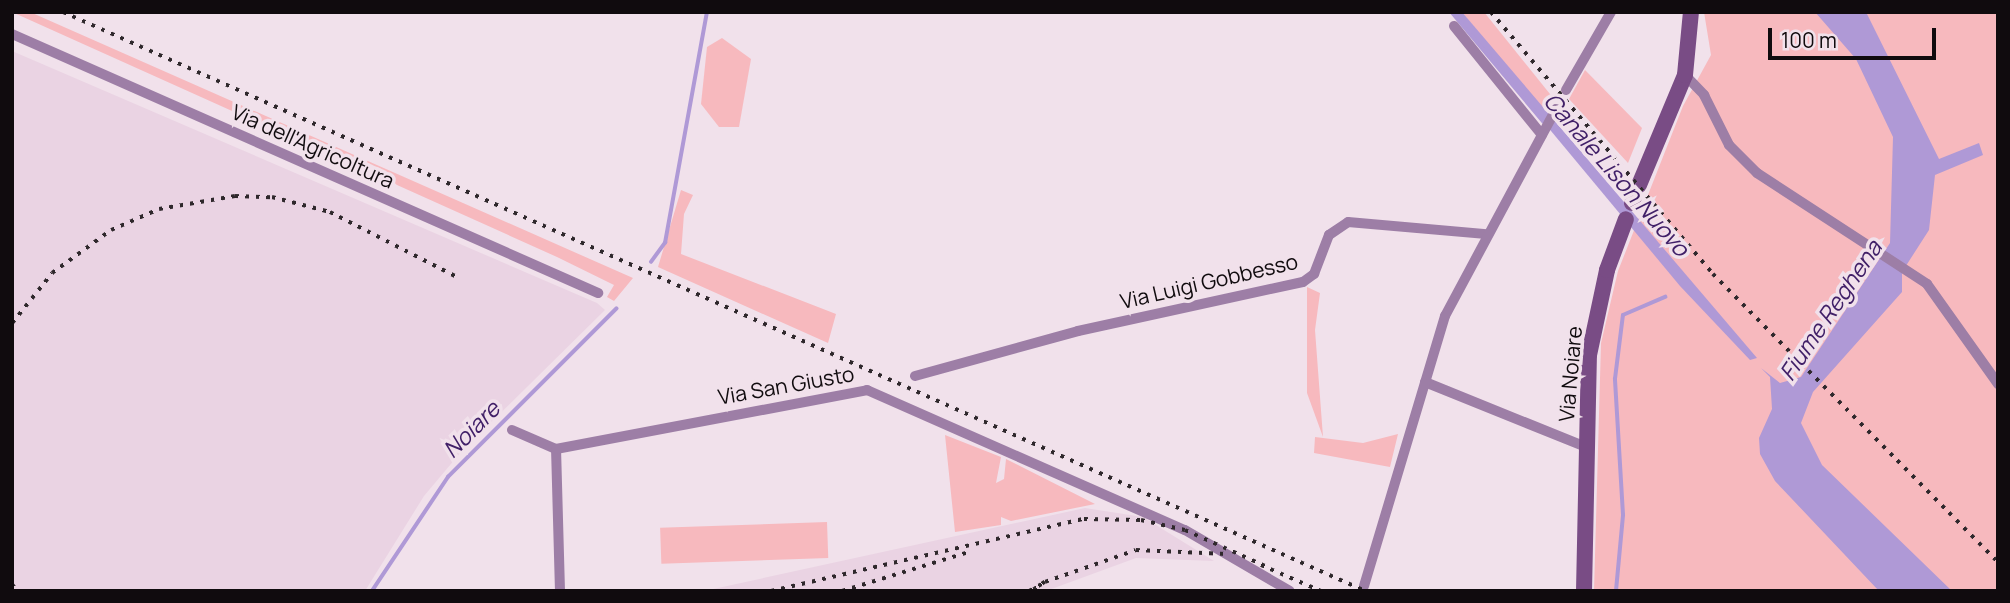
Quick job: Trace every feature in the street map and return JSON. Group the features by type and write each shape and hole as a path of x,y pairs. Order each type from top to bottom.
{"street":[{"path":"1566,90 1611,12"},
{"path":"1635,195 1685,75 1691,12"},
{"path":"1454,26 1543,133"},
{"name":"Via dell'Agricoltura","path":"12,34 598,293"},
{"path":"1685,75 1704,95 1729,145 1757,173 1909,269 1942,303 1998,384"},
{"path":"1364,586 1445,316 1486,234 1556,109"},
{"name":"Via Noiare","path":"1425,382 1586,447 1593,332 1626,219"},
{"name":"Via Luigi Gobbesso","path":"915,376 1078,331 1303,282 1314,274 1329,235 1348,222 1486,234"},
{"name":"Via San Giusto","path":"556,449 867,390 1185,530 1290,591"},
{"path":"512,430 556,449 560,591"},
{"path":"1584,591 1586,447"}],"shaded area":[{"path":"12,12 30,12 633,278 614,301 607,297 614,285 557,257"},
{"path":"1452,12 1462,12 1757,358 1750,360 1680,286"},
{"path":"1462,12 1484,12 1554,99 1544,114"},
{"path":"1704,12 1998,12 1998,591 1594,591 1601,343 1618,271 1683,106 1711,55"},
{"path":"1815,12 1866,12 1939,159 1979,143 1983,155 1935,175 1929,230 1902,272 1902,292 1813,392 1801,423 1822,465 1952,591 1879,591 1775,481 1760,454 1759,438 1772,409 1770,377 1761,368 1780,383 1801,377 1890,243 1893,137 1856,59"},
{"path":"722,38 751,59 739,127 719,127 701,104 707,47"},
{"path":"12,51 597,303 605,310 461,452 424,496 365,591 12,591"},
{"path":"1585,70 1642,128 1628,163 1569,99"},
{"path":"681,190 693,195 684,214 681,254 836,314 828,343 658,267"},
{"path":"1307,287 1320,293 1315,330 1323,437 1307,393"},
{"path":"1398,434 1390,467 1314,453 1315,437 1363,443"},
{"path":"945,435 1001,457 996,483 1004,479 1006,459 1095,504 1011,521 1001,517 1001,525 955,532"},
{"path":"1085,508 1143,517 1214,561 1136,558 1046,591 704,591"},
{"path":"827,522 828,558 661,564 660,528"}],"waterway":[{"name":"Noiare","path":"651,262 665,243 707,12"},
{"name":"Canale Lison Nuovo","path":"1452,12 1544,122"},
{"path":"1616,591 1623,515 1615,379 1623,315 1665,297"},
{"name":"Noiare","path":"372,591 448,477 616,309"}],"railway":[{"path":"63,12 1365,591"},
{"path":"1491,12 1713,274 1998,562"},
{"path":"12,323 52,273 111,230 159,209 235,196 272,197 330,212 457,277"},
{"path":"771,591 1084,519 1141,520 1185,530 1270,568"},
{"path":"1045,582 1136,550 1227,554"},
{"path":"842,591 969,552"},
{"path":"1261,565 1321,591"},
{"path":"1029,591 1045,582 1032,591"},
{"path":"12,584 17,591"}],"water label":[{"name":"Fiume Reghena","path":"1830,310"}]}
